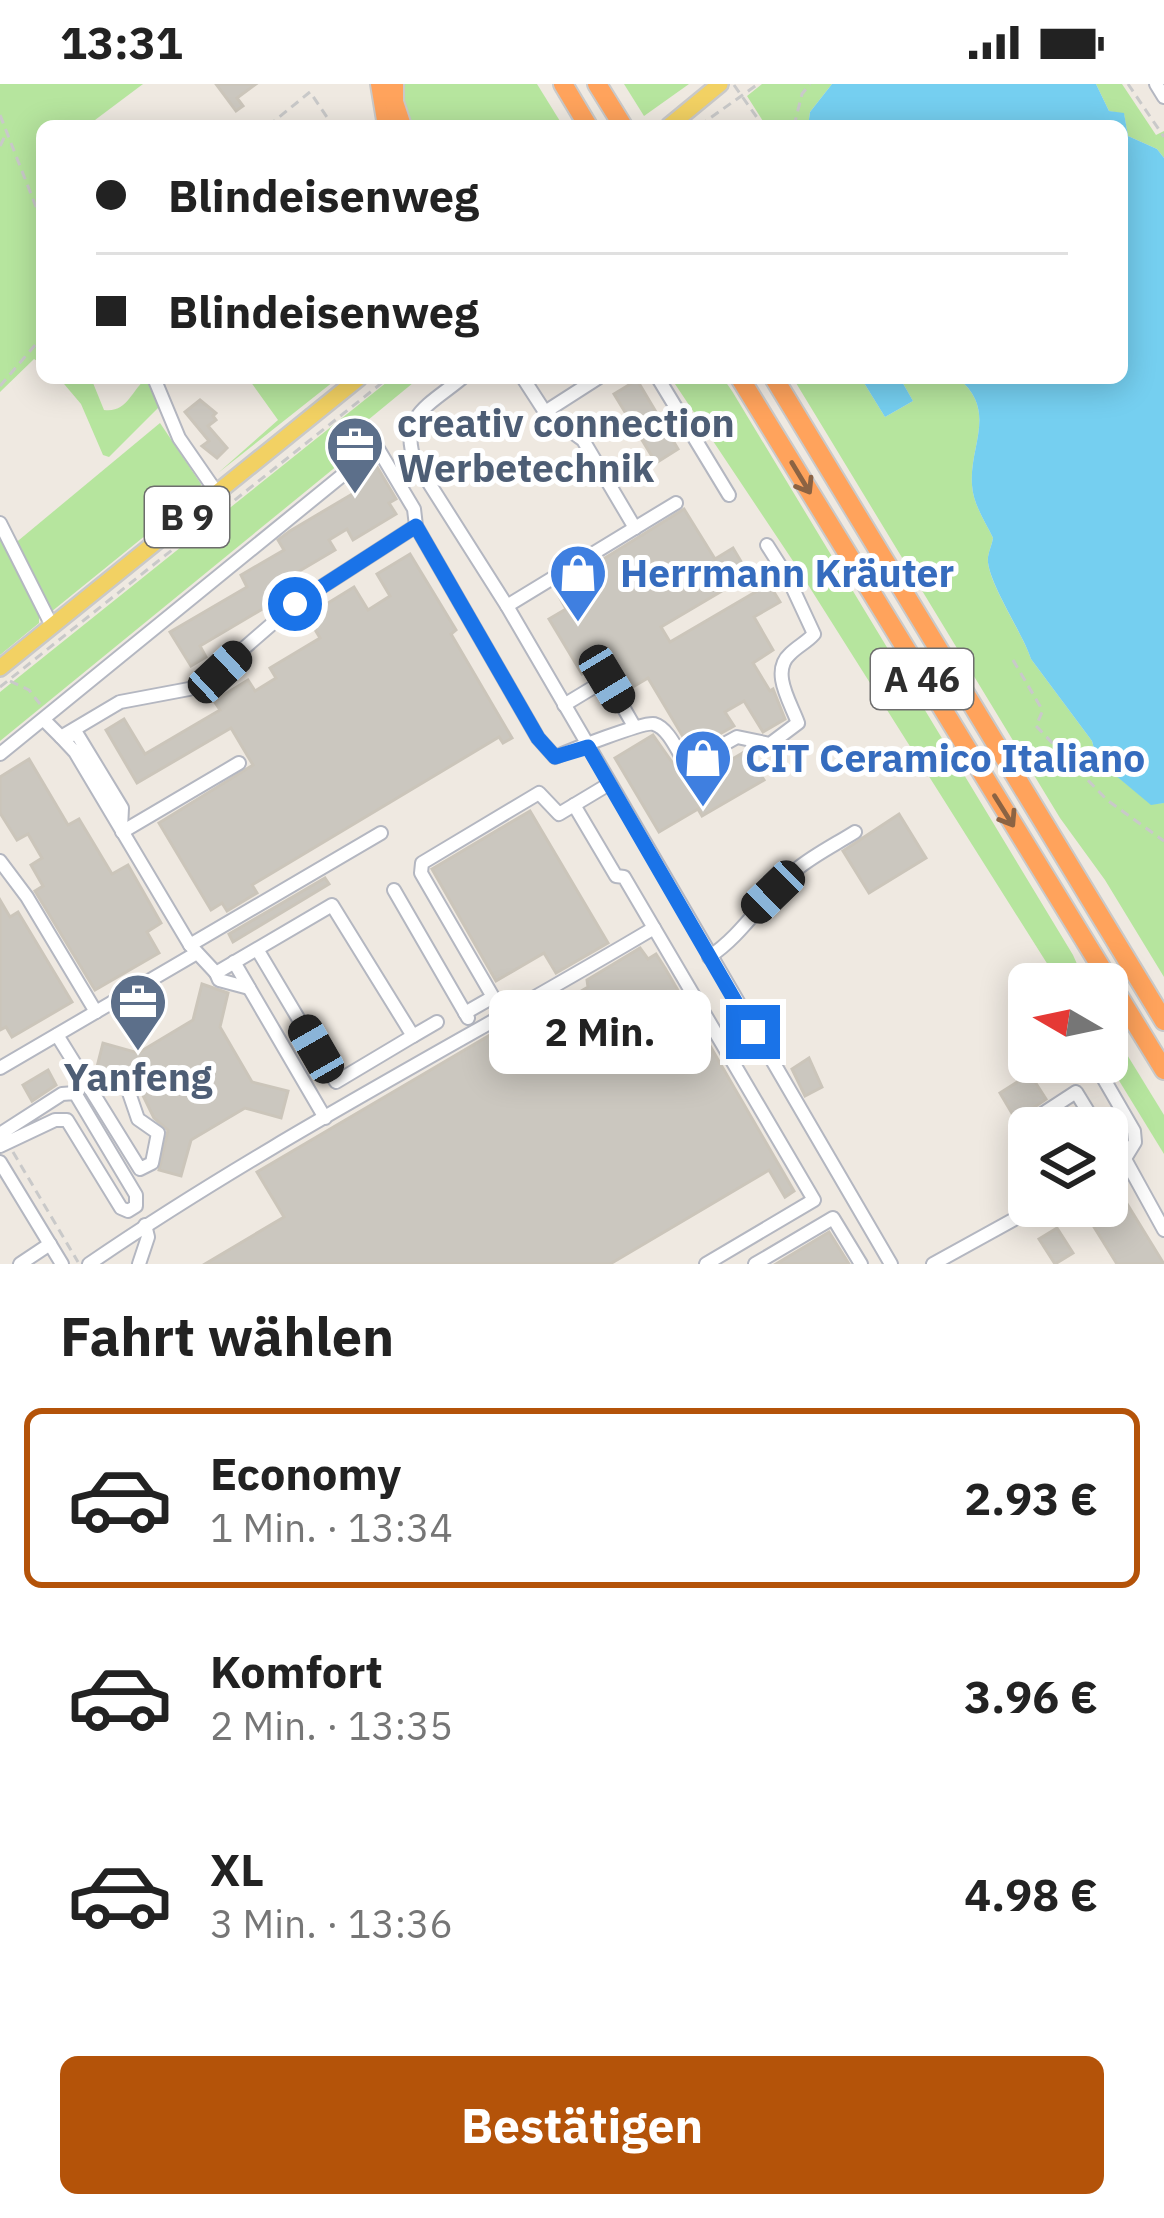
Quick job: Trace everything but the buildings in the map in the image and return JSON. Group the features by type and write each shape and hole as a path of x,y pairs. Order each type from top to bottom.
{"highway":[{"path":"380,84 386,120"},
{"path":"394,84 400,120"},
{"path":"597,84 619,120"},
{"path":"563,86 584,120"},
{"name":"A 46","path":"744,384 1164,1070"},
{"name":"A 46","path":"779,384 1164,1021"}],"main road":[{"path":"676,120 720,84"},
{"name":"B 9","path":"4,674 52,626 352,384"}],"street":[{"path":"1156,84 1164,97"},
{"path":"156,384 179,438 217,493"},
{"path":"455,384 414,418 406,439 415,461 507,605 890,1264"},
{"path":"527,384 545,412 583,440 635,528"},
{"path":"545,412 589,384"},
{"path":"662,384 729,496"},
{"path":"0,754 377,447 414,509 416,526 538,738 555,757 652,723 664,730 690,763 737,736 770,744 794,728 798,723 781,670 788,656 814,634 788,578 766,545"},
{"path":"507,605 676,503"},
{"path":"0,523 52,626"},
{"path":"62,737 121,703 206,682 295,604 416,526"},
{"path":"564,704 607,679 634,726"},
{"path":"50,713 62,737"},
{"path":"62,737 77,734 122,808 122,830 192,950 219,980 249,988"},
{"path":"122,830 239,763"},
{"path":"465,1013 493,997 419,868 538,793 554,813 609,784"},
{"path":"574,805 616,877 624,877 814,1200 706,1264"},
{"path":"709,956 736,938 746,918 799,867 855,832"},
{"path":"0,1068 381,833"},
{"path":"0,861 96,1012"},
{"path":"394,890 475,1029"},
{"path":"216,973 332,904 412,1036"},
{"path":"88,1264 325,1118 654,928"},
{"path":"257,949 336,1082 437,1022"},
{"path":"234,962 325,1118"},
{"path":"56,1035 140,1169 152,1163 158,1132 138,1119 126,1084 82,1075"},
{"path":"73,1092 136,1195 136,1206 128,1211 121,1208 67,1120 55,1120 33,1133 3,1141 62,1094 73,1092"},
{"path":"1053,1107 1076,1092 1085,1107"},
{"path":"1128,1121 1135,1142 1128,1149"},
{"path":"0,1162 62,1264"},
{"path":"1128,1179 1164,1230"},
{"path":"755,1264 833,1218 861,1264"},
{"path":"933,1264 1008,1223"},
{"path":"139,1264 148,1237 145,1225"},
{"path":"20,1264 50,1244"}],"path":[{"path":"733,84 759,120"},
{"path":"708,120 758,84"},
{"path":"796,120 802,94 810,84"},
{"path":"1128,84 1164,137"},
{"path":"275,120 310,92 329,120"},
{"path":"0,116 36,207"},
{"path":"0,146 7,132"},
{"path":"0,386 36,344"},
{"path":"0,687 4,674 380,384"},
{"path":"1013,660 1040,706 1036,726 1107,800 1164,841"},
{"path":"4,674 29,690 50,713"},
{"path":"3,1141 79,1264"}],"green space":[{"path":"0,84 143,84 95,120 36,120 36,360 0,392"},
{"path":"403,84 537,84 559,120 408,120"},
{"path":"624,84 689,84 644,116"},
{"path":"762,84 832,84 809,120 762,120 747,96"},
{"path":"1096,84 1122,84 1156,135 1164,131 1164,158 1157,149 1128,136 1124,114 1109,111"},
{"path":"64,384 93,384 104,410 112,410 142,384 149,384 159,407 109,457 103,455 81,404"},
{"path":"252,384 330,384 218,473 278,420"},
{"path":"385,384 412,384 368,420 376,434 0,741 0,692"},
{"path":"675,384 727,384 732,391 1077,963 1047,963 793,561"},
{"path":"797,384 865,384 885,417 913,401 903,384 964,384 970,390 979,416 973,492 993,538 988,557 998,593 1031,659 1092,741 1097,760 1151,804 1164,803 1164,977 1105,880 1060,818"},
{"path":"160,423 201,484 199,492 51,612 13,545"},
{"path":"0,526 39,613 39,623 0,655"},
{"path":"1128,1056 1164,1115 1164,1154 1120,1083 1128,1083"}],"water":[{"path":"832,84 1096,84 1109,111 1124,113 1125,120 809,120"},
{"path":"1128,136 1157,149 1164,158 1164,803 1151,805 1097,760 1092,741 1031,659 998,592 988,557 993,538 972,485 979,416 964,384 1128,384"},
{"path":"865,384 903,384 913,401 885,417"}],"place":[{"name":"creativ connection Werbetechnik","path":"355,496"},
{"name":"Herrmann Kräuter","path":"578,624"},
{"name":"CIT Ceramico Italiano","path":"703,809"},
{"name":"Yanfeng","path":"138,1053"}],"route":[{"path":"295,604 416,526 538,738 555,757 588,747 753,1032"}]}
